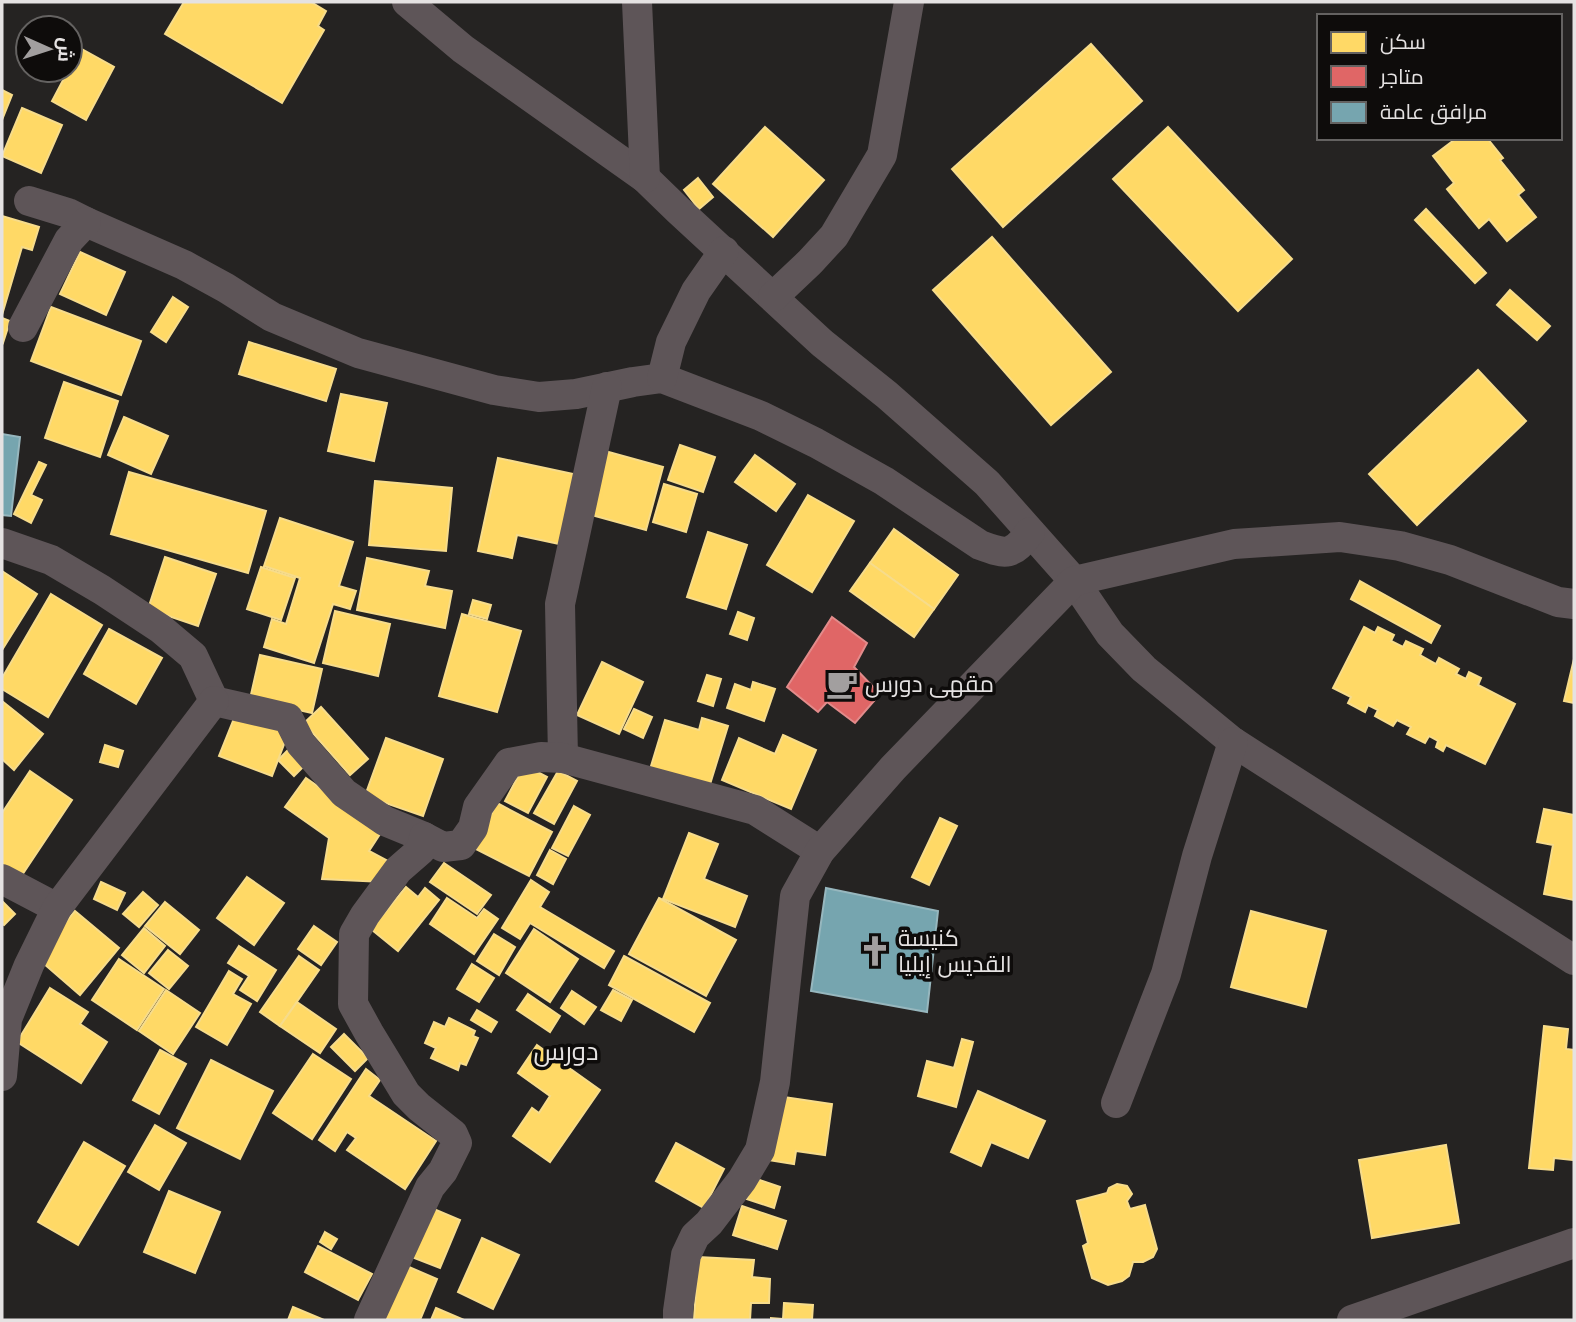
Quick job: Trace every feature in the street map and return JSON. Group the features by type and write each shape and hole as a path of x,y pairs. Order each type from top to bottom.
{"street":[{"path":"407,2 463,50 645,178 822,343 887,395 987,483 1074,581 1111,634 1143,670 1233,742 1574,960"},
{"path":"636,2 645,178"},
{"path":"773,297 834,236 882,155 909,2"},
{"path":"29,201 68,213 184,265 272,317 358,353 494,390 539,397 576,394 662,377 761,416 816,443 884,481 980,545 1008,552 1018,547 1030,532"},
{"path":"23,327 69,240 86,222"},
{"path":"662,377 671,342 696,291 724,251"},
{"path":"564,758 561,604 607,387"},
{"path":"678,1320 686,1255 695,1236 709,1223 742,1180 760,1150 775,1082 794,896 820,852 893,768 1074,581 1234,544 1340,537 1401,546 1450,560 1558,602 1574,604"},
{"path":"2,543 51,560 161,629 193,656 214,701"},
{"path":"214,701 288,718 302,744 344,793 385,821 443,847 461,845 473,828 478,807 509,763 541,757 564,758 755,810 820,852"},
{"path":"2,1076 8,1019 29,964 57,908 214,701"},
{"path":"1115,1103 1166,974 1197,856 1233,742"},
{"path":"369,1320 430,1187 443,1171 457,1143 453,1134 406,1094 353,1004 354,934 398,870 421,850 425,837"},
{"path":"2,878 57,908"},
{"path":"1352,1320 1574,1243"}],"building: سكن":[{"path":"184,2 311,2 326,11 318,26 324,30 282,103 165,34"},
{"path":"1091,44 1142,101 1003,227 952,169"},
{"path":"84,50 114,67 86,120 52,101 61,84 84,84"},
{"path":"2,90 12,95 2,120"},
{"path":"22,108 62,125 41,173 2,156"},
{"path":"765,127 824,180 773,237 713,184"},
{"path":"1168,127 1292,259 1238,311 1113,179"},
{"path":"1454,140 1489,140 1503,158 1500,160 1524,190 1518,195 1536,217 1507,241 1489,219 1479,228 1447,189 1454,183 1433,156"},
{"path":"698,178 713,197 699,209 684,190"},
{"path":"1426,209 1486,273 1475,283 1415,220"},
{"path":"2,216 39,227 32,250 22,247 2,315"},
{"path":"992,237 1111,372 1051,425 933,290"},
{"path":"80,252 125,272 106,315 60,294"},
{"path":"1510,290 1550,326 1537,340 1497,305"},
{"path":"173,297 188,307 166,342 151,332"},
{"path":"51,307 141,341 121,395 31,361"},
{"path":"2,318 10,321 3,343 2,342"},
{"path":"249,342 336,369 326,401 239,374"},
{"path":"1478,370 1526,421 1417,525 1369,474"},
{"path":"64,382 118,401 100,457 45,438"},
{"path":"341,394 387,403 374,461 328,451"},
{"path":"124,417 168,436 151,474 108,455"},
{"path":"680,445 715,457 703,492 668,480"},
{"path":"605,451 663,467 646,530 588,514"},
{"path":"755,455 795,484 776,511 735,482"},
{"path":"498,458 578,475 564,545 517,535 512,558 478,551"},
{"path":"39,462 46,465 31,495 42,500 31,523 14,514"},
{"path":"129,472 266,511 248,573 111,534"},
{"path":"375,481 452,488 446,551 369,545"},
{"path":"664,484 697,494 686,532 653,522"},
{"path":"808,495 854,521 812,592 767,565"},
{"path":"280,518 353,542 339,586 356,591 350,609 333,604 314,663 264,647 272,619 286,624 300,578 264,566"},
{"path":"894,529 958,575 934,609 870,563"},
{"path":"708,532 747,545 726,609 687,597"},
{"path":"165,557 216,574 198,626 148,609"},
{"path":"367,558 429,571 425,586 452,591 445,628 357,610"},
{"path":"870,563 934,609 914,637 850,591"},
{"path":"261,567 295,578 281,620 247,609"},
{"path":"2,571 37,594 2,650"},
{"path":"1360,581 1440,626 1431,643 1351,599"},
{"path":"51,594 102,625 48,717 2,689 2,678"},
{"path":"473,600 491,605 487,619 469,614"},
{"path":"335,611 390,624 378,676 323,663"},
{"path":"738,612 754,618 747,640 730,634"},
{"path":"462,614 521,631 497,712 439,696"},
{"path":"1364,627 1375,633 1378,627 1394,635 1391,641 1403,647 1406,641 1423,649 1420,655 1436,664 1439,658 1459,669 1456,674 1466,679 1469,672 1481,678 1478,685 1515,704 1485,764 1446,745 1443,751 1436,747 1438,741 1429,736 1425,743 1407,734 1411,727 1397,720 1393,726 1375,716 1378,710 1368,705 1365,712 1348,703 1351,697 1333,688"},
{"path":"109,629 162,658 136,704 84,674"},
{"path":"260,655 322,669 312,713 250,699"},
{"path":"1574,659 1574,703 1564,701"},
{"path":"602,662 643,682 619,734 577,715"},
{"path":"707,675 721,679 713,706 698,701"},
{"path":"753,682 775,689 764,721 727,708 735,684 751,690"},
{"path":"2,701 43,734 14,770 2,759"},
{"path":"321,707 368,759 350,775 304,723"},
{"path":"634,709 652,717 643,738 624,729"},
{"path":"237,711 289,731 272,776 219,756"},
{"path":"702,718 728,726 707,794 648,776 665,720 699,730"},
{"path":"783,735 816,750 791,809 722,780 739,738 775,754"},
{"path":"386,738 443,759 423,816 365,796"},
{"path":"105,745 123,751 118,767 100,762"},
{"path":"290,748 306,764 294,776 278,760"},
{"path":"524,765 547,777 528,813 505,801"},
{"path":"30,771 72,800 20,878 2,866 2,813"},
{"path":"558,771 577,781 554,824 534,813"},
{"path":"306,778 382,831 369,851 388,861 383,882 322,879 329,838 285,807"},
{"path":"497,803 552,832 529,876 474,848"},
{"path":"574,806 590,815 568,856 552,848"},
{"path":"1544,809 1574,815 1574,900 1544,894 1553,845 1537,842"},
{"path":"940,818 957,826 929,885 912,877"},
{"path":"689,833 718,844 704,879 747,896 735,927 663,899"},
{"path":"550,850 566,859 553,884 537,875"},
{"path":"444,863 491,895 477,914 430,882"},
{"path":"247,877 284,903 254,945 217,918"},
{"path":"531,880 549,892 540,907 614,951 604,968 530,923 520,939 502,928"},
{"path":"101,882 125,893 117,910 94,899"},
{"path":"406,887 418,897 425,888 439,900 398,951 371,929"},
{"path":"143,892 158,905 139,927 123,914"},
{"path":"447,898 477,918 484,909 498,919 474,954 430,924"},
{"path":"659,898 736,940 706,996 629,954"},
{"path":"2,901 15,914 4,925 2,924"},
{"path":"165,902 199,930 180,954 145,926"},
{"path":"75,911 119,948 80,995 36,957"},
{"path":"1251,911 1326,931 1306,1007 1231,987"},
{"path":"314,926 337,942 321,965 298,949"},
{"path":"144,928 165,946 144,973 122,955"},
{"path":"534,929 578,959 550,1002 506,973"},
{"path":"494,934 515,947 499,975 477,961"},
{"path":"239,946 276,970 257,1001 240,990 249,976 228,963"},
{"path":"168,950 188,966 169,989 149,973"},
{"path":"299,956 319,970 280,1026 260,1012"},
{"path":"624,956 710,1003 694,1032 609,985"},
{"path":"119,959 164,989 137,1030 92,1000"},
{"path":"472,964 494,978 479,1002 457,989"},
{"path":"229,971 242,979 233,994 251,1004 227,1045 196,1027"},
{"path":"50,988 88,1012 80,1024 107,1042 81,1083 17,1042"},
{"path":"166,990 200,1013 173,1054 139,1031"},
{"path":"613,990 632,1000 621,1021 601,1010"},
{"path":"572,991 596,1007 584,1024 561,1008"},
{"path":"528,994 560,1016 550,1032 517,1010"},
{"path":"297,1002 336,1029 320,1053 280,1026"},
{"path":"477,1010 497,1022 491,1032 471,1020"},
{"path":"449,1018 475,1031 473,1036 478,1038 466,1065 460,1063 458,1070 431,1058 436,1048 425,1043 434,1022 445,1027"},
{"path":"1544,1026 1568,1029 1566,1049 1574,1050 1572,1160 1554,1158 1553,1170 1529,1168"},
{"path":"344,1034 368,1058 355,1071 331,1047"},
{"path":"962,1039 973,1042 956,1107 918,1096 927,1061 954,1068"},
{"path":"537,1045 600,1090 550,1162 513,1136 532,1108 539,1113 550,1096 518,1073"},
{"path":"160,1050 186,1064 159,1114 133,1100"},
{"path":"313,1054 351,1079 312,1139 273,1113"},
{"path":"211,1060 273,1091 240,1159 177,1128"},
{"path":"366,1069 380,1080 369,1096 436,1141 405,1189 347,1150 356,1138 347,1132 335,1151 319,1140"},
{"path":"978,1091 1045,1121 1028,1158 991,1142 981,1166 951,1152"},
{"path":"777,1096 832,1104 825,1155 796,1151 794,1164 768,1160"},
{"path":"155,1125 186,1143 159,1190 128,1172"},
{"path":"84,1142 125,1166 78,1245 38,1222"},
{"path":"676,1143 724,1169 704,1208 656,1181"},
{"path":"1446,1145 1459,1223 1372,1238 1359,1160"},
{"path":"754,1178 780,1187 774,1208 747,1199"},
{"path":"1117,1184 1127,1186 1132,1194 1127,1201 1130,1209 1145,1205 1157,1249 1153,1257 1143,1262 1133,1262 1129,1276 1108,1285 1092,1278 1083,1246 1088,1243 1077,1201 1107,1193 1109,1188"},
{"path":"169,1191 220,1212 195,1273 144,1252"},
{"path":"742,1206 786,1221 777,1249 733,1235"},
{"path":"429,1207 460,1220 440,1268 409,1256"},
{"path":"325,1232 337,1239 331,1249 320,1242"},
{"path":"482,1238 519,1255 493,1309 458,1292"},
{"path":"318,1246 372,1274 358,1300 305,1272"},
{"path":"698,1257 754,1260 752,1277 770,1279 769,1303 751,1303 750,1320 694,1320"},
{"path":"402,1264 437,1279 420,1320 391,1320 381,1317"},
{"path":"784,1303 813,1305 812,1320 771,1320 783,1319"},
{"path":"293,1307 324,1320 288,1320"},
{"path":"436,1308 464,1320 431,1320"}],"building: متاجر":[{"path":"832,617 867,643 854,667 880,694 855,723 827,702 818,712 787,687"}],"building: مرافق عامة":[{"path":"2,434 20,437 11,516 2,515"},
{"name":"كنيسة القديس إيليا","path":"826,888 938,911 927,1012 811,991"}],"place":[{"name":"مقهى دورس","path":"842,684"},
{"name":"كنيسة القديس إيليا","path":"875,951"}],"district":[{"name":"دورس","path":"566,1051"}]}
